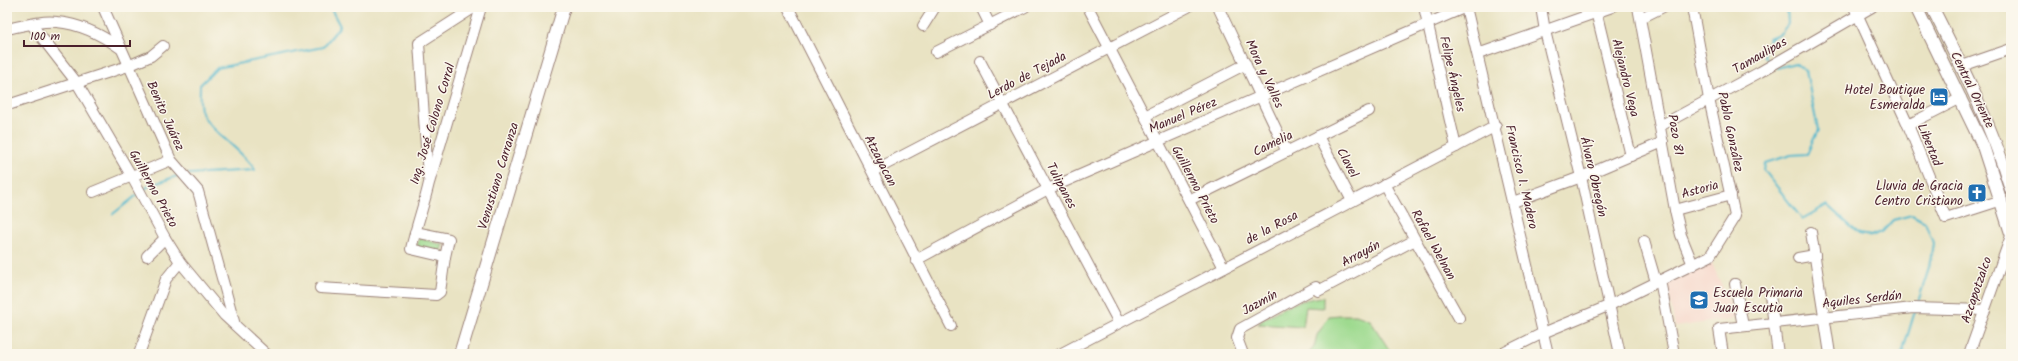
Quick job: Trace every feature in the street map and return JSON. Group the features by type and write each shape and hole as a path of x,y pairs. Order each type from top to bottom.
{"main road":[{"name":"Venustiano Carranza","path":"460,354 564,7"},
{"name":"Central Oriente","path":"1916,7 1983,146 2002,200 2011,234"},
{"name":"Central Oriente","path":"1932,7 1962,66 1990,131 2011,190"}],"street":[{"name":"Benito Juárez","path":"103,7 171,160 198,191 236,327"},
{"name":"Atzayacan","path":"788,7 951,326"},
{"path":"923,26 935,7"},
{"path":"980,7 990,25"},
{"path":"936,52 1025,7"},
{"name":"Guillermo Prieto","path":"1088,7 1224,268"},
{"name":"Lerdo de Tejada","path":"878,169 1188,7"},
{"name":"Mora y Valles","path":"1218,7 1287,152"},
{"name":"Felipe Ángeles","path":"1424,7 1456,147"},
{"name":"Manuel Pérez","path":"916,260 1048,189 1466,7"},
{"name":"Francisco I. Madero","path":"1466,7 1514,202 1548,354"},
{"name":"Álvaro Obregón","path":"1541,7 1545,31 1581,177 1608,306 1620,354"},
{"path":"1478,54 1545,31 1596,10 1612,7"},
{"name":"Pozo 81","path":"1638,7 1675,210 1681,235 1693,265"},
{"path":"1641,18 1663,7"},
{"name":"Pablo González","path":"1692,7 1709,99 1735,216 1710,256 1693,265"},
{"name":"Tamaulipas","path":"1660,126 1760,72 1855,11 1872,7"},
{"path":"429,183 419,42 478,8"},
{"name":"Ing. José Colono Corral","path":"445,258 411,249 478,8"},
{"name":"Alejandro Vega","path":"1596,10 1631,156"},
{"name":"Libertad","path":"1855,11 1908,125 1946,218 2002,200"},
{"path":"7,29 55,21 74,25 105,38 120,48"},
{"name":"Guillermo Prieto","path":"32,25 77,83 132,176 165,238 180,262 236,327 266,354"},
{"path":"11,104 128,66 151,56 163,46"},
{"path":"1962,66 2011,48"},
{"name":"Tulipanes","path":"980,61 1119,323"},
{"path":"1145,116 1246,64"},
{"path":"1908,125 1961,98"},
{"name":"Camelia","path":"1189,200 1369,111"},
{"name":"de la Rosa","path":"1060,354 1074,351 1119,323 1496,126"},
{"name":"Clavel","path":"1318,136 1352,201"},
{"path":"1514,202 1581,177 1663,142"},
{"path":"93,192 171,160"},
{"name":"Rafael Welnan","path":"1384,184 1459,318"},
{"name":"Astoria","path":"1675,210 1731,195"},
{"path":"320,288 436,295 440,292 449,239 415,232"},
{"path":"1811,232 1830,354"},
{"name":"Azcapotzalco","path":"1969,354 2011,234"},
{"path":"147,256 165,238"},
{"name":"Arrayán","path":"1317,289 1415,240"},
{"path":"1644,241 1658,281 1674,354"},
{"path":"1798,258 1815,255"},
{"path":"140,354 166,279 180,262"},
{"path":"1501,354 1543,333 1608,306 1693,265"},
{"path":"1735,284 1742,326"},
{"name":"Jazmín","path":"1243,354 1237,338 1240,328 1317,289"},
{"path":"1770,295 1778,354"},
{"name":"Aquiles Serdán","path":"1723,354 1719,329 1913,308 1985,310"}],"shaded area":[{"name":"Escuela Primaria Juan Escutia","path":"1711,261 1736,318 1675,327 1667,282"}],"green space":[{"path":"419,238 443,245 440,252 417,247"},
{"path":"1323,297 1323,308 1306,307 1303,327 1258,324 1280,309 1297,302"},
{"path":"1356,315 1370,320 1392,354 1308,354 1314,347 1317,335 1329,316"}],"waterway":[{"path":"189,174 255,170 249,162 209,124 204,117 200,107 200,85 217,68 323,47 340,26 330,7"},
{"path":"1771,63 1764,56 1769,38 1781,33 1788,24 1787,7"},
{"path":"1777,68 1795,63 1806,71 1818,130 1807,154 1791,155 1765,163 1764,170 1802,219 1827,205 1859,234 1871,236 1882,232 1893,220 1912,215 1925,222 1933,243 1929,268 1917,305"},
{"path":"142,191 149,186 180,175"},
{"path":"113,214 137,195"},
{"path":"1902,354 1915,311"}],"place":[{"name":"Hotel Boutique Esmeralda","path":"1939,97"},
{"name":"Lluvia de Gracia Centro Cristiano","path":"1977,193"},
{"name":"Escuela Primaria Juan Escutia","path":"1699,300"}]}
